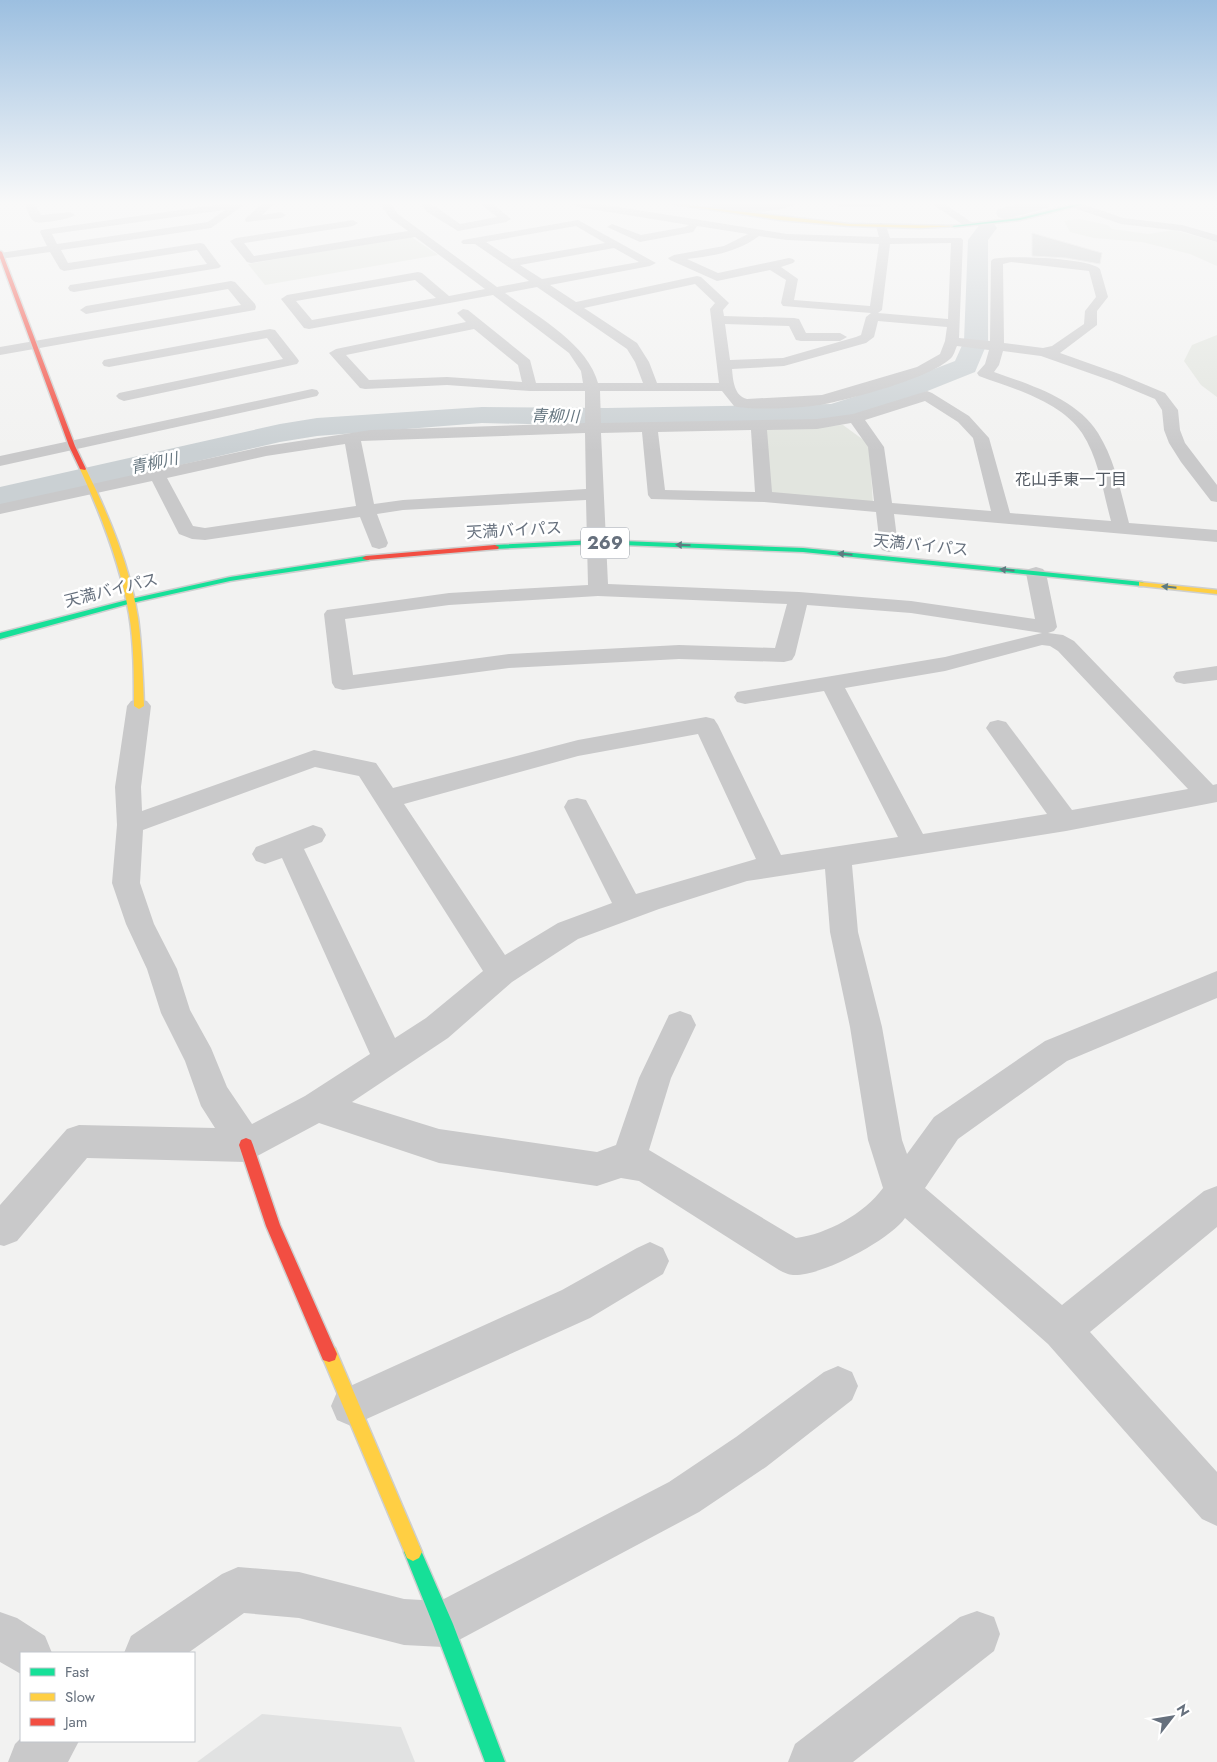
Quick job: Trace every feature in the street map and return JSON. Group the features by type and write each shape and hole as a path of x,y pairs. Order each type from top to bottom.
{"main road":[{"path":"13,286 72,446 91,486 122,567 131,600 136,634 139,706"},
{"name":"天満バイパス","path":"0,636 131,600 230,579 386,555 479,548 634,532"},
{"name":"天満バイパス","path":"510,534 596,537 803,550 1217,592"},
{"path":"795,538 832,541"},
{"path":"246,1145 273,1226 443,1624 495,1762"}],"street":[{"path":"85,286 74,288 86,310 124,396 143,429"},
{"path":"86,310 224,286"},
{"path":"0,351 250,307 232,286"},
{"path":"360,286 287,299 309,325 519,286"},
{"path":"430,286 525,363 530,387"},
{"path":"491,286 574,350 588,371 592,388 593,407 598,590"},
{"path":"546,286 632,346 642,362 652,388"},
{"path":"575,306 668,286"},
{"path":"704,286 723,304 716,309 727,388 735,400 747,404 822,400 881,384 922,370 946,356 952,341 955,286"},
{"path":"790,286 787,303 876,310 879,286"},
{"path":"997,286 997,346 992,365 984,373 1040,394 1069,412 1090,432 1102,461 1122,529"},
{"path":"1043,352 1056,350 1090,325 1091,310 1102,297 1100,286"},
{"path":"724,365 784,362 861,340 867,337 874,317 954,324"},
{"path":"718,320 794,322 801,337 867,337"},
{"path":"477,324 336,353 364,386 447,381 530,387 727,388"},
{"path":"109,363 270,333 292,362 124,396"},
{"path":"952,341 1043,352 1130,383 1164,399 1172,414 1173,434 1180,450 1217,497"},
{"path":"0,461 312,394"},
{"path":"0,510 91,486 266,451 352,438 402,433 817,424 855,418 927,396 960,415 975,428 981,438 1002,518"},
{"path":"855,418 876,447 883,508 890,546"},
{"path":"759,426 764,497"},
{"path":"649,427 657,495 764,497 1217,536"},
{"path":"352,438 366,510 378,543"},
{"path":"157,474 186,530 192,533 220,533 403,505 595,494"},
{"path":"799,598 784,655 679,652 509,661 342,683 334,614 449,599 598,590 799,598 911,606 1047,627 1036,573"},
{"path":"745,697 945,664 1042,640 1055,640 1066,646 1212,793"},
{"path":"1184,676 1217,673"},
{"path":"832,684 916,846"},
{"path":"139,706 128,787 130,825 126,883 140,924 162,969 176,1013 200,1058 213,1095 246,1145"},
{"path":"388,799 578,748 706,725 773,868"},
{"path":"998,728 1066,822"},
{"path":"130,825 314,758 367,769 388,799 466,924 501,973"},
{"path":"0,1226 4,1228 79,1141 246,1145 317,1107 390,1060 437,1028 501,973 568,931 629,908 747,871 1066,822 1212,793"},
{"path":"576,806 629,908"},
{"path":"289,845 390,1060"},
{"path":"838,858 844,932 866,1027 885,1140 902,1192 1062,1330 1217,1504"},
{"path":"317,1107 439,1146 598,1169 621,1162 644,1165 792,1257 816,1254 866,1228 887,1213 946,1128 1056,1051 1217,984"},
{"path":"628,1162 655,1078 680,1025"},
{"path":"1062,1330 1217,1204"},
{"path":"351,1406 576,1304 650,1261"},
{"path":"149,1652 238,1590 299,1595 404,1622 443,1624 684,1496 751,1452 838,1386"},
{"path":"813,1762 977,1634"},
{"path":"0,1635 26,1652"},
{"path":"33,1762 53,1742"}],"shaded area":[{"path":"1217,335 1217,397 1201,385 1184,361 1192,345"},
{"path":"843,425 869,444 873,504 771,493 765,429"},
{"path":"262,1714 401,1727 415,1762 197,1762"}],"waterway":[{"name":"青柳川","path":"0,497 280,433 317,427 482,415 607,417 833,412 905,390 966,366 976,341 977,286"}],"traffic: fast":[{"path":"495,547 596,542 803,550 1142,584"},
{"path":"0,636 131,601 230,579 366,558"},
{"path":"413,1552 443,1624 495,1762"}],"traffic: slow":[{"path":"83,469 111,534 123,569 136,641 139,706"},
{"path":"1142,584 1217,592"},
{"path":"329,1354 413,1552"}],"traffic: jam":[{"path":"13,286 72,446 83,469"},
{"path":"366,558 495,547"},
{"path":"246,1145 273,1226 329,1354"}],"district":[{"name":"花山手東一丁目","path":"1071,479"}]}
